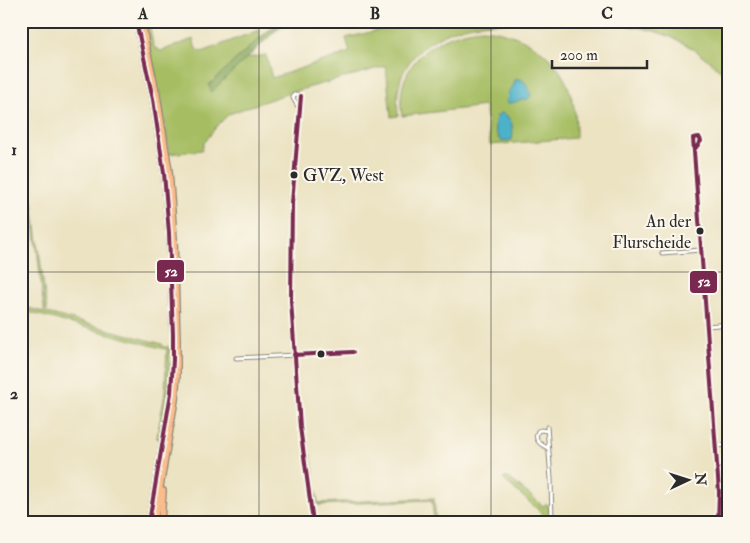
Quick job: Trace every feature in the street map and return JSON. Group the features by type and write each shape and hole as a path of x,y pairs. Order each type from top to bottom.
{"highway":[{"path":"136,21 153,99 164,173 169,233 173,360 170,402 150,522"},
{"path":"143,21 164,138 171,196 174,238 177,374 175,400 154,522"},
{"path":"161,522 165,458"}],"street":[{"path":"300,110 293,100 295,94 301,96 300,110 295,158 291,301 300,427 313,522"},
{"path":"694,150 719,492 718,522"},
{"path":"662,253 701,250"},
{"path":"707,326 729,324"},
{"path":"236,358 353,352"},
{"path":"548,448 537,440 538,431 547,429 552,522"},
{"path":"716,446 729,445"}],"green space":[{"path":"147,21 149,21 153,45 161,51 193,39 196,49 202,52 259,30 260,38 232,63 211,91 247,58 266,55 272,78 350,52 346,38 416,21 719,21 729,40 729,78 681,42 663,34 636,27 609,24 494,23 474,25 451,31 441,36 421,49 413,58 401,78 398,116 391,117 386,66 289,93 229,114 204,143 202,150 169,154 162,105 149,46"},
{"path":"279,21 286,21 211,92 209,85"},
{"path":"482,29 512,35 539,49 550,59 560,71 572,99 576,138 490,145 485,106 402,116 401,97 404,81 411,67 421,54 434,45 449,37","holes":["506,114 512,126 499,139 495,128"]},
{"path":"32,196 47,311 44,310"},
{"path":"21,306 162,344 165,349 21,310"},
{"path":"167,346 170,348 169,388 161,439 157,438 165,394"},
{"path":"308,455 311,455 318,503 434,498 436,522 434,522 432,501 430,500 316,505"},
{"path":"504,478 509,478 543,506 545,504 549,505 549,522 544,522 542,513"}],"water":[{"path":"519,79 526,83 531,96 528,99 507,103 508,93 515,80"},
{"path":"500,113 510,120 513,131 512,140 501,141 497,134 495,123"}],"transit line":[{"name":"52","path":"136,21 153,99 164,173 169,233 173,334 171,393 149,522"},
{"name":"52","path":"301,96 292,203 291,301 300,427 313,522"},
{"name":"52","path":"694,150 701,141 699,137 693,138 719,492 718,522"},
{"name":"52","path":"294,355 353,352"}],"place":[{"name":"GVZ, West","path":"294,175"},
{"name":"An der Flurscheide","path":"700,231"}]}
